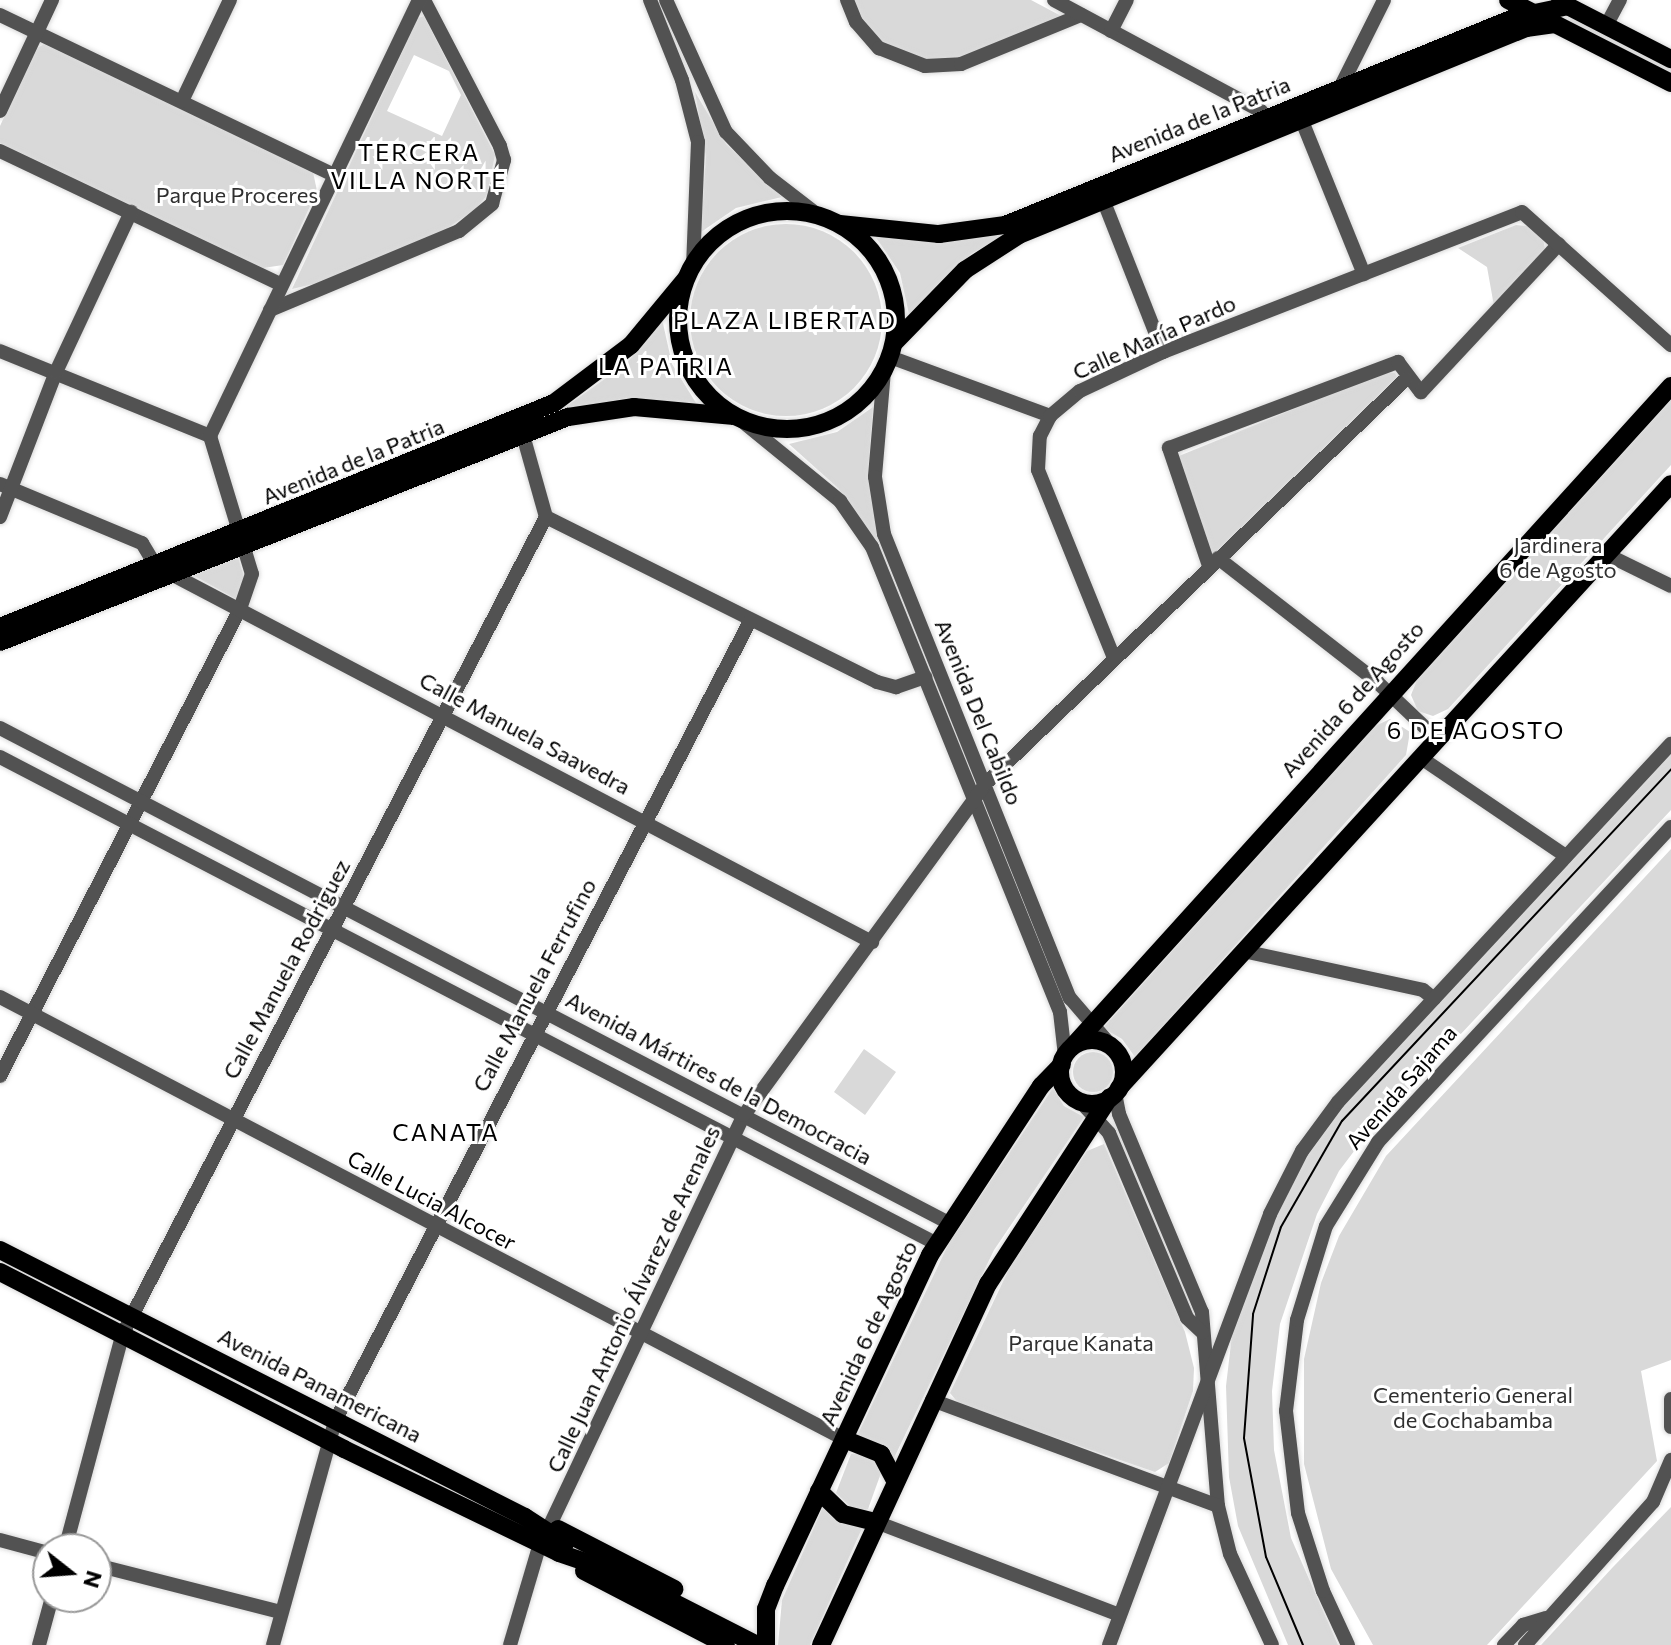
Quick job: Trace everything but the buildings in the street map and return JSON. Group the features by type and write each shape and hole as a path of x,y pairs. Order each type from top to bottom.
{"main road":[{"path":"1499,23 1505,8 1501,0"},
{"path":"1508,0 1671,83"},
{"path":"1562,3 1671,59"},
{"name":"Avenida de la Patria","path":"1299,113 1340,88 1499,23 1536,14 1562,3"},
{"name":"Avenida de la Patria","path":"840,224 939,234 1005,225 1526,28 1553,24"},
{"name":"Avenida de la Patria","path":"889,357 981,257 1019,235 1104,202 1270,124"},
{"path":"782,210 818,215 840,224 868,246 887,275 896,309 889,357 854,407 822,424 788,430 737,418 702,390 681,349 677,326 689,272 716,237 747,218 782,210"},
{"name":"Avenida de la Patria","path":"521,427 606,368 689,272"},
{"name":"Avenida 6 de Agosto","path":"763,1642 775,1586 937,1244 1041,1086 1090,1027 1388,694 1671,386"},
{"name":"Avenida de la Patria","path":"0,642 163,570 521,427 602,409 660,407 737,418"},
{"path":"821,1645 932,1400 1004,1254 1098,1116 1115,1093 1243,951 1671,484"},
{"name":"Avenida de la Patria","path":"0,627 163,570"},
{"path":"1091,1040 1113,1048 1124,1068 1115,1093 1080,1101 1064,1087 1066,1056 1091,1040"},
{"name":"Avenida Panamericana","path":"0,1250 132,1314 525,1517 612,1571 698,1615 763,1642"},
{"name":"Avenida Panamericana","path":"0,1272 540,1544 612,1571"},
{"path":"844,1439 881,1454 895,1480"},
{"path":"819,1491 843,1514 876,1522"},
{"path":"525,1517 550,1525 763,1642"},
{"path":"559,1553 726,1645"}],"street":[{"path":"0,111 52,0"},
{"path":"182,101 230,0"},
{"path":"0,1076 127,823 240,609 252,574 210,436 421,0"},
{"path":"270,310 459,231 492,204 501,182 500,146 421,0"},
{"path":"650,0 682,80 698,142 689,272"},
{"path":"666,0 726,132 770,178 818,215"},
{"path":"847,0 866,36 879,48 925,66 961,64 1081,15"},
{"path":"1054,0 1270,124"},
{"path":"1111,31 1127,0"},
{"path":"1340,88 1384,0"},
{"path":"1606,26 1620,0"},
{"path":"0,15 334,175"},
{"path":"1299,113 1364,274"},
{"path":"0,151 282,285"},
{"path":"1104,202 1163,352"},
{"path":"0,517 6,487 131,212"},
{"name":"Calle María Pardo","path":"1050,416 1080,391 1163,352 1522,212 1559,244"},
{"path":"1437,739 1388,694 1213,562 1169,448 1398,362 1406,379 1421,392 1559,244 1671,345"},
{"path":"0,351 210,436"},
{"path":"889,357 1050,416 1040,436 1038,470 1114,658"},
{"name":"Avenida Del Cabildo","path":"889,357 875,477 884,534 1070,998 1090,1027 1113,1048"},
{"name":"Calle Juan Antonio Álvarez de Arenales","path":"550,1525 744,1115 975,797 1114,658 1406,379"},
{"name":"Avenida Del Cabildo","path":"737,418 812,475 857,523 872,547 1060,1012 1066,1056"},
{"path":"521,427 546,517 877,682 896,687 925,677"},
{"path":"6,487 142,543 163,570"},
{"name":"Calle Manuela Rodriguez","path":"69,1533 123,1333 546,517"},
{"path":"1606,554 1671,586"},
{"name":"Calle Manuela Saavedra","path":"163,570 443,714 872,942"},
{"name":"Calle Manuela Ferrufino","path":"273,1645 335,1421 750,621"},
{"name":"Avenida Mártires de la Democracia","path":"0,728 949,1223"},
{"name":"Avenida Sajama","path":"1109,1645 1208,1373 1230,1330 1270,1214 1302,1151 1338,1102 1671,744"},
{"name":"Avenida Mártires de la Democracia","path":"0,757 937,1244"},
{"path":"1421,758 1566,856"},
{"name":"Avenida Sajama","path":"1348,1645 1298,1513 1286,1411 1297,1320 1326,1226 1378,1142 1671,827"},
{"path":"1243,951 1423,990 1434,999"},
{"name":"Calle Lucia Alcocer","path":"0,997 433,1227 844,1439"},
{"path":"1115,1093 1119,1114 1202,1312 1218,1506 1230,1554 1272,1645"},
{"path":"1080,1101 1098,1116 1187,1318 1202,1332"},
{"path":"1671,1399 1671,1427"},
{"path":"932,1400 1218,1506"},
{"path":"1653,1502 1671,1460"},
{"path":"1525,1645 1653,1502 1671,1491"},
{"path":"876,1522 1119,1615"},
{"path":"0,1540 32,1549"},
{"path":"510,1645 540,1544"},
{"path":"112,1569 281,1612"},
{"path":"39,1645 48,1613"},
{"path":"1504,1645 1523,1625 1546,1618"},
{"name":"Avenida Sajama","path":"1339,1623 1359,1645"}],"green space":[{"path":"853,0 1031,0 1063,17 959,58 937,62 896,52 867,30"},
{"name":"Parque Proceres","path":"424,16 495,155 487,195 476,209 446,229 322,282 292,289 418,18","holes":["414,55 449,71 461,95 442,136 387,111"]},
{"path":"1571,18 1671,68 1671,76 1569,23"},
{"name":"Parque Proceres","path":"44,44 313,172 317,191 283,265 263,268 0,143 0,126 36,49"},
{"path":"695,92 726,144 782,197 736,208 701,232 706,156"},
{"path":"786,224 823,232 854,252 874,283 882,320 874,357 854,388 823,408 786,416 749,408 718,388 698,357 690,320 698,283 718,252 749,232"},
{"path":"1516,225 1527,226 1543,239 1545,249 1494,306 1487,267 1458,248"},
{"path":"1011,231 971,254 910,319 900,273 875,236 951,241"},
{"path":"662,319 672,364 696,403 627,398 560,411 627,363"},
{"path":"1384,372 1395,373 1398,379 1213,556 1179,456"},
{"name":"Jardinera 6 de Agosto","path":"1671,400 1671,465 1448,709 1433,716 1418,711 1411,695 1417,680"},
{"path":"873,407 868,471 883,555 838,488 789,444 837,432"},
{"path":"237,554 244,577 236,599 191,574"},
{"path":"1390,719 1410,732 1406,755 1135,1057 1122,1039 1103,1028 1375,726"},
{"path":"1671,752 1671,810 1367,1134 1339,1171 1317,1214 1280,1324 1272,1391 1274,1450 1291,1538 1338,1645 1288,1645 1238,1526 1229,1477 1226,1386 1232,1335 1280,1199 1327,1122"},
{"name":"Cementerio General de Cochabamba","path":"1671,849 1671,1360 1641,1371 1657,1461 1487,1645 1373,1645 1331,1569 1304,1464 1304,1359 1321,1283 1339,1236 1386,1156"},
{"path":"864,1049 896,1072 865,1115 834,1092"},
{"path":"1093,1052 1107,1058 1113,1072 1107,1086 1093,1092 1079,1086 1073,1072 1079,1058"},
{"path":"1053,1088 1064,1106 1084,1117 994,1250 893,1460 857,1436 949,1243"},
{"name":"Parque Kanata","path":"1104,1144 1185,1332 1194,1368 1193,1391 1169,1463 1155,1472 960,1405 950,1393 1010,1267 1087,1151"},
{"path":"864,1453 876,1458 881,1473 868,1509 856,1512 836,1493 851,1454"},
{"path":"823,1507 863,1526 810,1645 778,1645 782,1600"},
{"path":"1671,1507 1671,1645 1541,1645 1613,1567"}],"tram line":[{"path":"1303,1645 1266,1557 1244,1438 1253,1314 1281,1227 1342,1121 1671,769"}],"district":[{"name":"TERCERA VILLA NORTE","path":"419,166"},
{"name":"PLAZA LIBERTAD","path":"785,320"},
{"name":"LA PATRIA","path":"666,366"},
{"name":"6 DE AGOSTO","path":"1476,730"},
{"name":"CANATA","path":"446,1132"}]}
